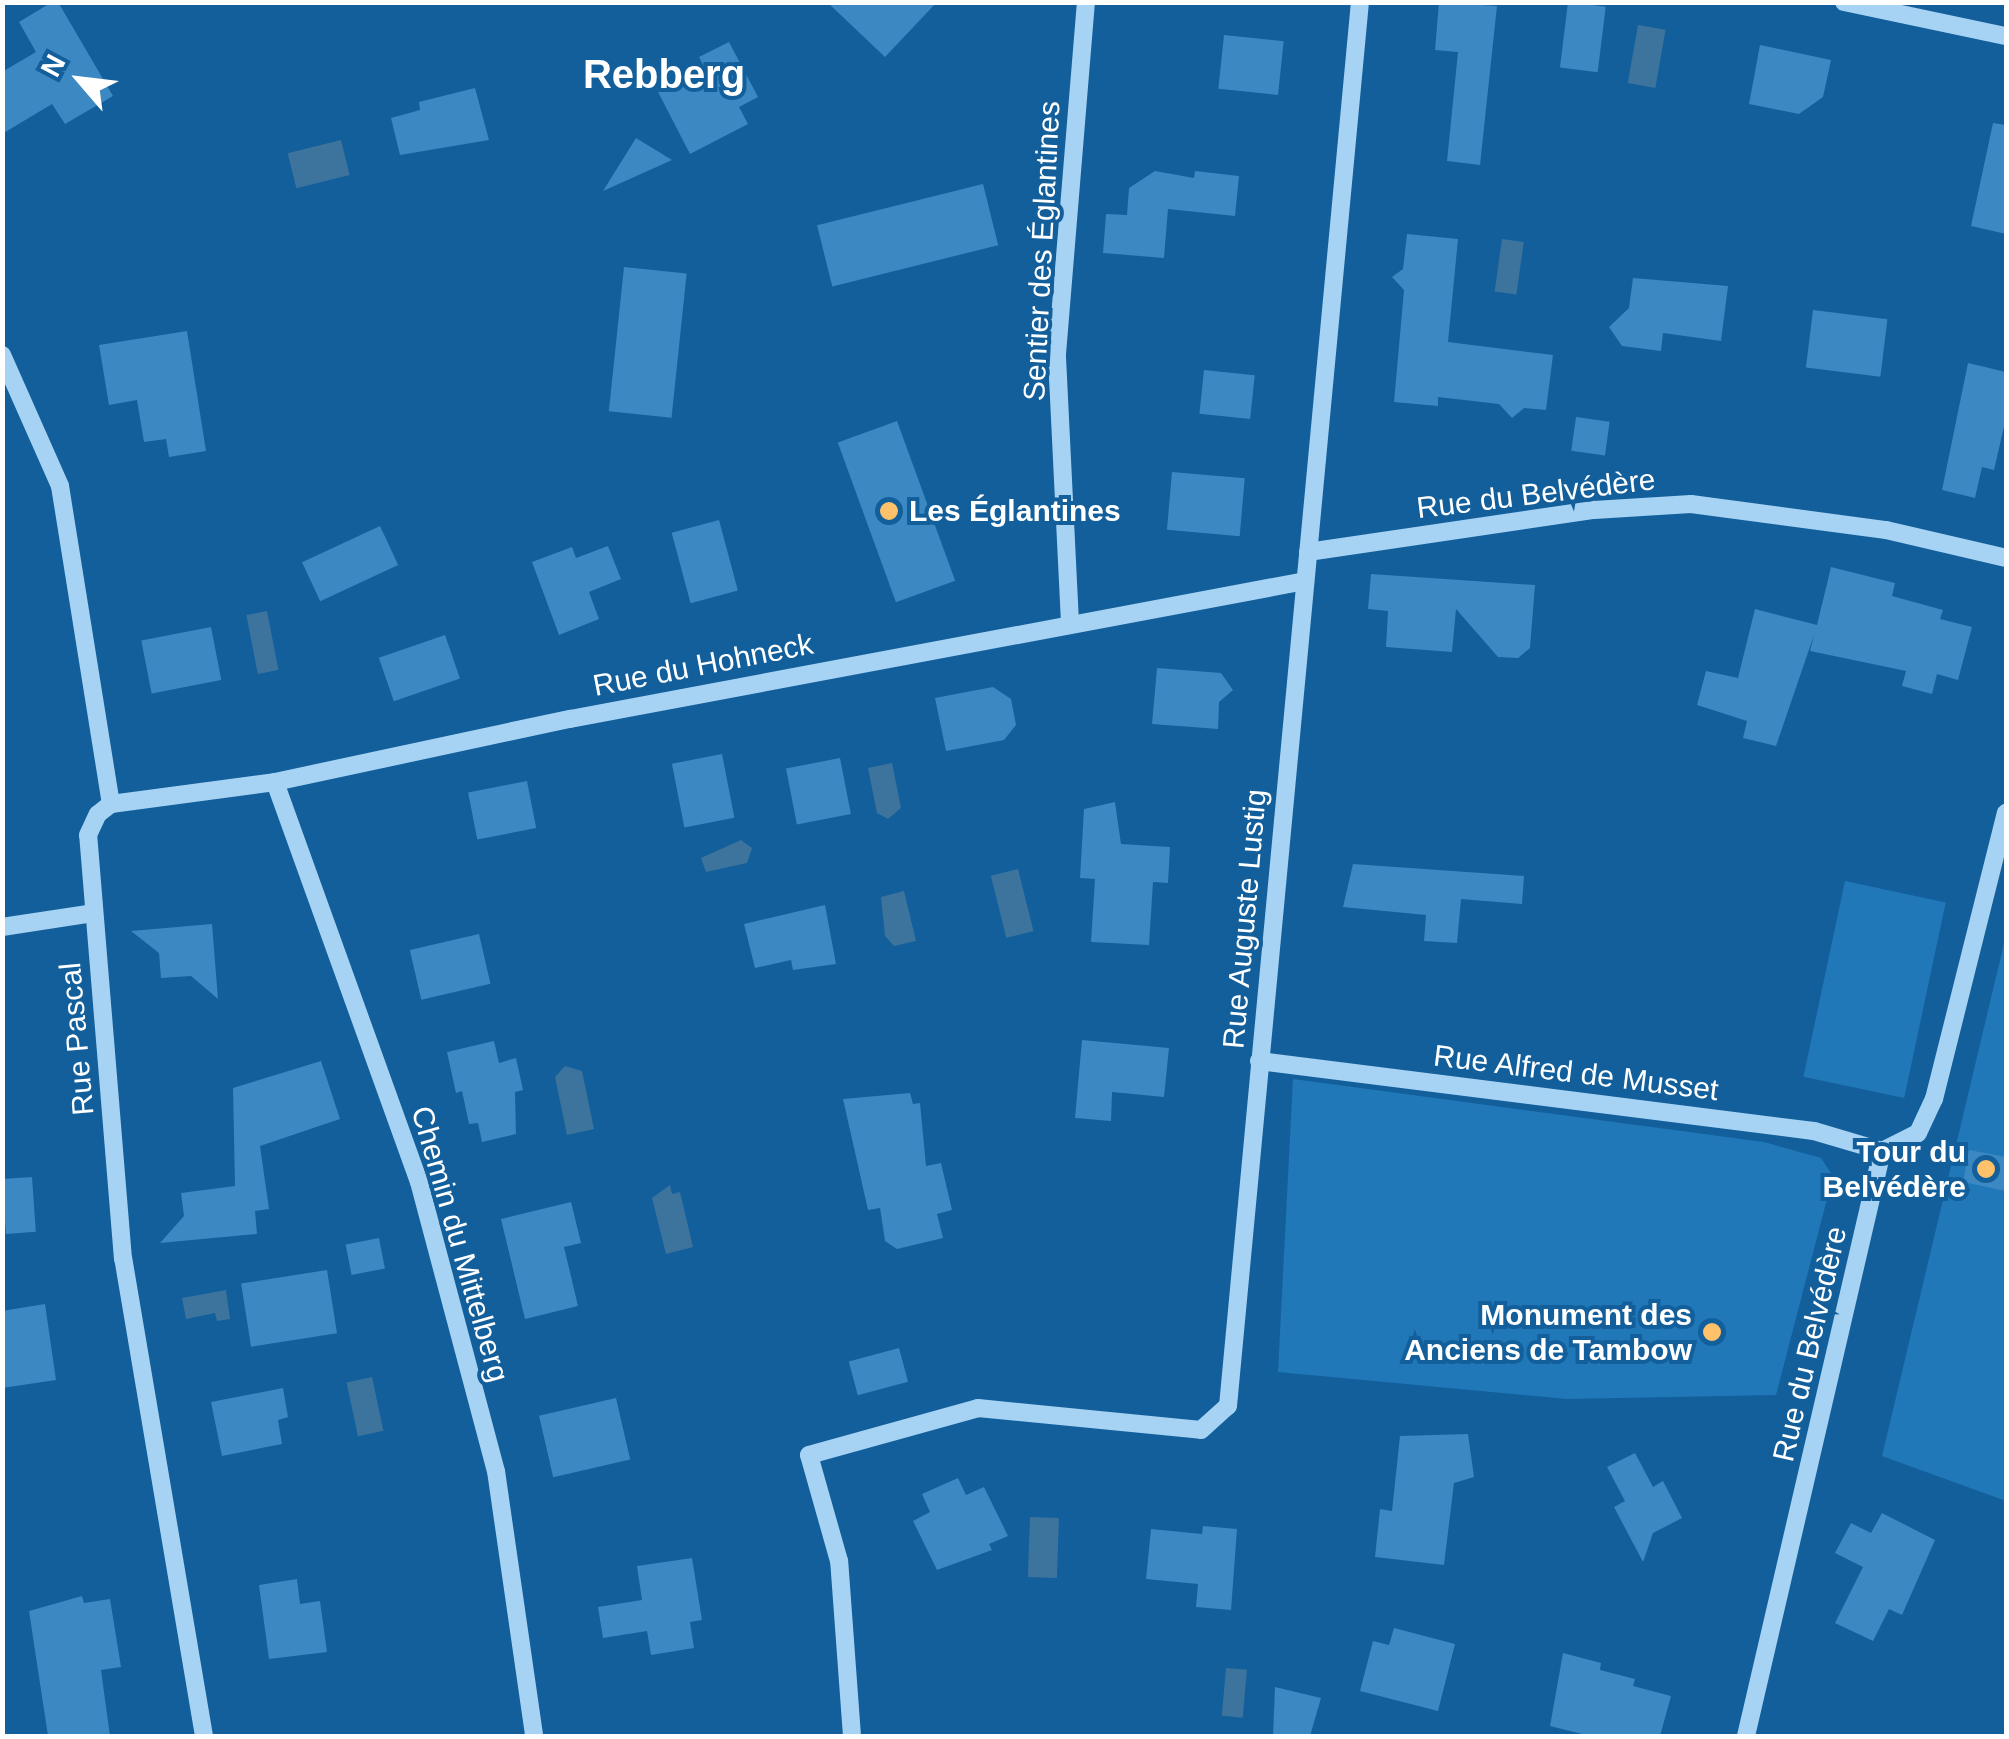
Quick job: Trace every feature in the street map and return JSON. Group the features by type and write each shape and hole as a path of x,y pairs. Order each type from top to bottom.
{"street":[{"name":"Sentier des Églantines","path":"1070,624 1057,354 1086,2"},
{"name":"Rue Auguste Lustig","path":"852,1736 840,1561 809,1455 978,1408 1201,1430 1220,1420 1228,1406 1360,2"},
{"path":"1844,2 2006,36"},
{"path":"2,355 60,486 111,804"},
{"name":"Rue du Belvédère","path":"1308,552 1594,510 1691,504 1886,530 2006,558"},
{"name":"Rue du Hohneck","path":"111,804 275,782 1306,581"},
{"name":"Chemin du Mittelberg","path":"275,782 424,1201 496,1472 534,1736"},
{"name":"Rue Pascal","path":"111,804 98,814 88,835 123,1259 204,1736"},
{"path":"1882,1152 1918,1133 1934,1099 2006,813"},
{"path":"2,927 93,913"},
{"name":"Rue Alfred de Musset","path":"1260,1061 1814,1131 1882,1152"},
{"name":"Rue du Belvédère","path":"1746,1736 1882,1152"}],"shaded area":[{"path":"1638,25 1666,30 1655,88 1628,83"},
{"path":"341,140 350,175 296,188 288,153"},
{"path":"1502,239 1524,242 1516,295 1495,291"},
{"path":"267,611 278,670 258,674 246,615"},
{"path":"892,763 901,808 888,819 877,813 868,768"},
{"path":"741,840 752,848 747,863 706,872 701,858"},
{"path":"1018,869 1033,931 1006,938 991,876"},
{"path":"1845,881 1946,902 1904,1098 1803,1077"},
{"path":"904,891 916,941 894,946 885,936 881,897"},
{"path":"2006,935 2006,1501 1882,1456"},
{"path":"565,1066 582,1071 594,1129 567,1135 555,1077"},
{"path":"1293,1079 1764,1142 1821,1158 1833,1176 1776,1395 1567,1399 1278,1372"},
{"path":"670,1185 672,1194 680,1192 693,1247 666,1254 652,1198"},
{"path":"226,1290 230,1319 217,1321 215,1313 186,1319 182,1298"},
{"path":"372,1377 383,1431 358,1436 347,1382"},
{"path":"1030,1517 1059,1518 1057,1578 1028,1577"},
{"path":"1226,1668 1247,1670 1243,1718 1222,1716"}],"building":[{"path":"58,2 113,96 65,124 52,104 2,134 2,72 36,52 19,22"},
{"path":"827,2 937,2 885,57"},
{"path":"1439,2 1497,6 1480,165 1447,161 1458,52 1435,50"},
{"path":"1568,2 1606,7 1598,72 1560,68"},
{"path":"1224,35 1284,41 1278,95 1218,89"},
{"path":"729,42 758,97 739,107 748,124 690,154 656,88 703,65 699,57"},
{"path":"1760,45 1831,60 1823,97 1799,114 1749,104"},
{"path":"475,88 489,140 400,155 391,118 420,110 419,102"},
{"path":"1993,123 2006,125 2006,234 1971,226"},
{"path":"636,138 672,160 603,191"},
{"path":"1155,171 1194,178 1195,171 1239,176 1235,216 1168,209 1164,258 1103,253 1106,214 1127,215 1129,188"},
{"path":"983,184 998,245 832,286 817,225"},
{"path":"1407,234 1458,239 1448,342 1553,355 1546,410 1524,408 1512,418 1499,404 1438,397 1438,406 1394,402 1404,290 1392,277 1403,269"},
{"path":"624,267 687,274 671,418 609,411"},
{"path":"1633,278 1728,286 1721,341 1663,333 1661,351 1622,346 1609,327 1629,308"},
{"path":"1813,310 1887,319 1880,377 1806,368"},
{"path":"187,331 206,451 169,457 166,439 144,442 137,400 109,405 99,345"},
{"path":"1968,363 2006,372 2006,418 1994,470 1982,467 1975,498 1942,490"},
{"path":"1204,370 1255,375 1250,419 1199,414"},
{"path":"1576,417 1610,422 1605,455 1571,451"},
{"name":"Les Églantines","path":"897,421 955,581 896,602 838,443"},
{"path":"1172,472 1245,478 1240,536 1167,530"},
{"path":"719,520 738,591 691,603 672,533"},
{"path":"380,526 398,565 320,601 302,562"},
{"path":"608,546 621,579 589,592 599,619 559,635 532,562 572,547 576,558"},
{"path":"1831,567 1895,583 1892,596 1943,610 1940,619 1972,627 1958,680 1937,674 1932,694 1902,686 1906,671 1810,651 1814,635 1776,746 1743,738 1747,721 1697,705 1706,671 1738,678 1755,609 1817,625"},
{"path":"1371,574 1535,585 1530,648 1518,658 1498,657 1456,609 1452,652 1386,647 1388,611 1368,609"},
{"path":"211,627 221,680 152,694 141,641"},
{"path":"445,635 460,678 394,701 379,658"},
{"path":"1157,668 1221,673 1233,690 1219,702 1218,729 1152,724"},
{"path":"993,687 1011,699 1016,725 1004,740 946,751 935,698"},
{"path":"722,754 734,818 684,828 672,764"},
{"path":"840,758 851,814 797,824 786,768"},
{"path":"527,781 536,828 477,840 468,792"},
{"path":"1115,802 1121,844 1170,847 1168,883 1153,882 1149,945 1091,942 1095,879 1080,878 1084,809"},
{"path":"1353,864 1524,876 1522,904 1461,899 1457,943 1424,941 1426,915 1343,907"},
{"path":"825,905 836,964 793,970 791,960 755,968 744,924"},
{"path":"212,924 218,999 191,976 161,978 159,953 131,931"},
{"path":"479,934 490,984 421,1000 410,950"},
{"path":"1082,1040 1169,1048 1164,1097 1112,1092 1111,1121 1075,1118"},
{"path":"494,1041 499,1063 516,1058 523,1090 515,1092 516,1134 482,1142 478,1123 469,1124 462,1091 456,1093 447,1052"},
{"path":"321,1061 340,1119 260,1146 269,1209 255,1211 257,1234 160,1243 184,1216 181,1193 235,1186 233,1088"},
{"path":"910,1093 913,1104 920,1103 926,1166 941,1163 952,1210 937,1214 943,1238 897,1249 885,1241 880,1208 868,1210 843,1099"},
{"name":"Tour du Belvédère","path":"1969,1150 2006,1157 2006,1191 1963,1182"},
{"path":"32,1177 36,1232 6,1234 2,1179"},
{"path":"571,1202 581,1243 564,1247 578,1306 525,1319 501,1219"},
{"path":"379,1238 385,1268 352,1275 346,1244"},
{"path":"327,1270 337,1333 251,1347 241,1284"},
{"path":"45,1304 56,1380 2,1388 2,1311"},
{"path":"899,1348 908,1382 858,1395 849,1361"},
{"path":"283,1388 288,1417 278,1420 282,1444 222,1456 211,1402"},
{"path":"616,1398 630,1459 553,1477 539,1416"},
{"path":"1468,1434 1474,1477 1454,1483 1444,1565 1375,1557 1380,1509 1392,1511 1400,1436"},
{"path":"1635,1453 1653,1487 1663,1481 1682,1518 1653,1533 1643,1562 1614,1507 1625,1501 1607,1467"},
{"path":"958,1478 966,1495 984,1487 1008,1536 989,1544 992,1550 937,1570 913,1521 930,1512 922,1494"},
{"path":"1882,1513 1935,1540 1902,1615 1889,1609 1873,1641 1835,1623 1863,1567 1835,1553 1851,1523 1871,1533"},
{"path":"1203,1526 1237,1529 1231,1610 1196,1607 1198,1584 1146,1579 1151,1529 1202,1534"},
{"path":"692,1558 702,1620 690,1622 694,1648 651,1655 647,1631 603,1638 598,1607 642,1600 637,1566"},
{"path":"297,1579 300,1604 320,1601 327,1652 269,1659 259,1585"},
{"path":"82,1596 84,1603 110,1599 121,1667 101,1670 110,1736 48,1736 29,1611"},
{"path":"1394,1628 1455,1644 1438,1711 1360,1691 1373,1641 1389,1645"},
{"path":"1563,1653 1601,1663 1600,1670 1635,1679 1633,1686 1671,1696 1660,1736 1590,1736 1550,1726"},
{"path":"1275,1687 1321,1698 1310,1736 1273,1736"}],"place":[{"name":"Les Églantines","path":"889,511"},
{"name":"Tour du Belvédère","path":"1986,1169"},
{"name":"Monument des Anciens de Tambow","path":"1712,1332"}],"district":[{"name":"Rebberg","path":"664,74"}]}
